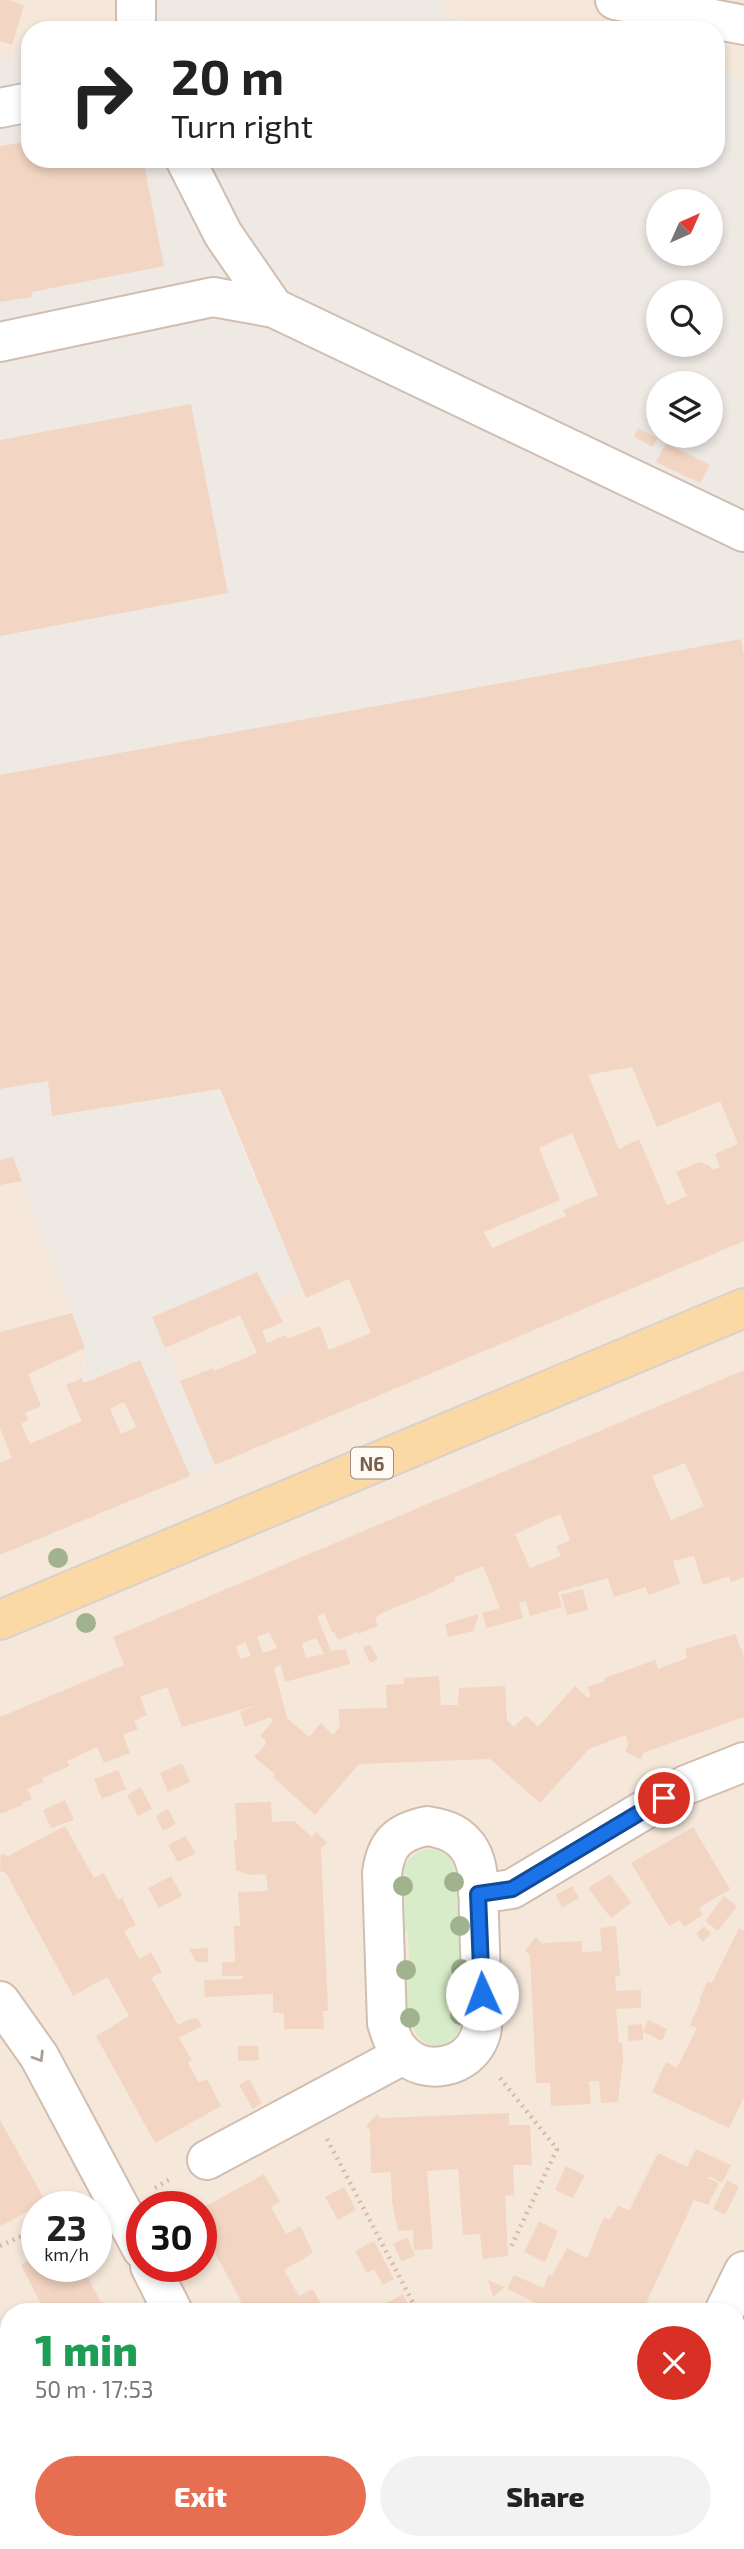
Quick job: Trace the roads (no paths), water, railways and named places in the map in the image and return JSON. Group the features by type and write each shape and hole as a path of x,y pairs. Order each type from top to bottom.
{"main road":[{"name":"N6","path":"0,1620 744,1308"}],"street":[{"path":"136,0 136,21"},
{"path":"615,0 723,21"},
{"path":"725,21 744,25"},
{"path":"0,108 21,104"},
{"path":"190,168 223,234 274,308"},
{"path":"0,342 213,297 274,308 744,532"},
{"path":"478,1894 512,1889 686,1785 744,1762"},
{"path":"427,1826 445,1829 461,1838 472,1853 477,1870 478,1894 482,2020 480,2036 471,2052 455,2063 437,2067 419,2065 403,2055 392,2040 387,2023 382,1873 384,1857 394,1841 409,1830 427,1826"},
{"path":"0,2001 39,2056 126,2218"},
{"path":"207,2160 403,2055"},
{"path":"728,2303 744,2271"},
{"path":"158,2282 168,2303"}]}
